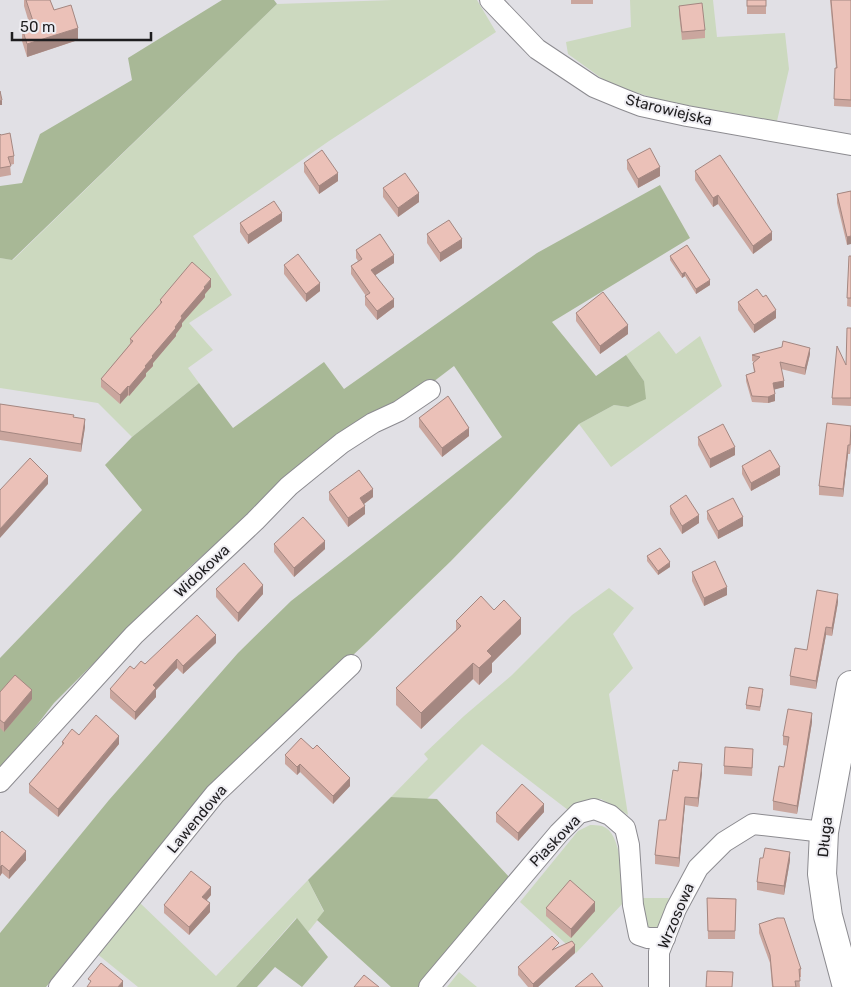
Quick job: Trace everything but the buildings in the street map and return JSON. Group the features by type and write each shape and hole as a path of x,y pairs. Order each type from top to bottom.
{"street":[{"name":"Starowiejska","path":"490,0 537,49 594,87 640,106 851,145"},
{"name":"Widokowa","path":"0,782 134,636 255,521 289,486 342,443 373,423 399,411 430,390"},
{"name":"Lawendowa","path":"59,987 215,794 351,665"},
{"name":"Długa","path":"847,987 825,897 822,874 824,832 851,685"},
{"name":"Piaskowa","path":"429,987 559,833 579,814 594,809 610,815 625,828 629,845 633,905 639,935 648,938 665,938"},
{"name":"Wrzosowa","path":"659,987 659,952 676,908 698,868 724,842 753,824 824,832"}],"green space":[{"path":"222,0 274,0 277,4 12,260 0,258 0,186 22,183 40,134 132,80 128,58"},
{"path":"392,0 477,0 496,32 329,141 193,236 232,295 189,323 213,350 188,368 199,383 132,437 98,403 0,388 0,258 13,260 277,4"},
{"path":"630,0 713,0 717,37 785,33 789,69 777,121 662,101 608,83 568,54 566,42 631,27"},
{"path":"660,185 690,238 552,322 596,376 626,355 644,381 646,399 628,407 614,405 579,424 511,499 451,561 216,783 46,987 0,987 0,933 109,800 238,653 291,601 502,437 454,366 433,382 310,460 191,566 54,703 0,772 0,658 142,510 105,465 132,437 199,383 233,428 324,362 344,389 537,253"},
{"path":"659,331 676,354 700,336 722,386 611,467 579,424 614,405 628,407 644,381 626,355"},
{"path":"609,588 634,608 613,634 633,668 609,694 628,815 601,799 583,801 568,810 482,744 427,799 391,797 428,759 424,754 464,716 512,675 572,615"},
{"path":"391,797 437,799 510,878 420,987 391,987 317,920 324,911 308,880"},
{"path":"590,825 602,826 609,830 614,838 618,848 622,872 624,902 576,953 520,902 578,831"},
{"path":"308,880 324,912 308,932 296,918 236,987 138,987 96,953 138,901 216,976"},
{"path":"641,898 669,898 660,929 646,931"},
{"path":"297,918 328,957 302,987 275,967 257,987 236,987"},
{"path":"459,972 477,987 447,987"}]}
